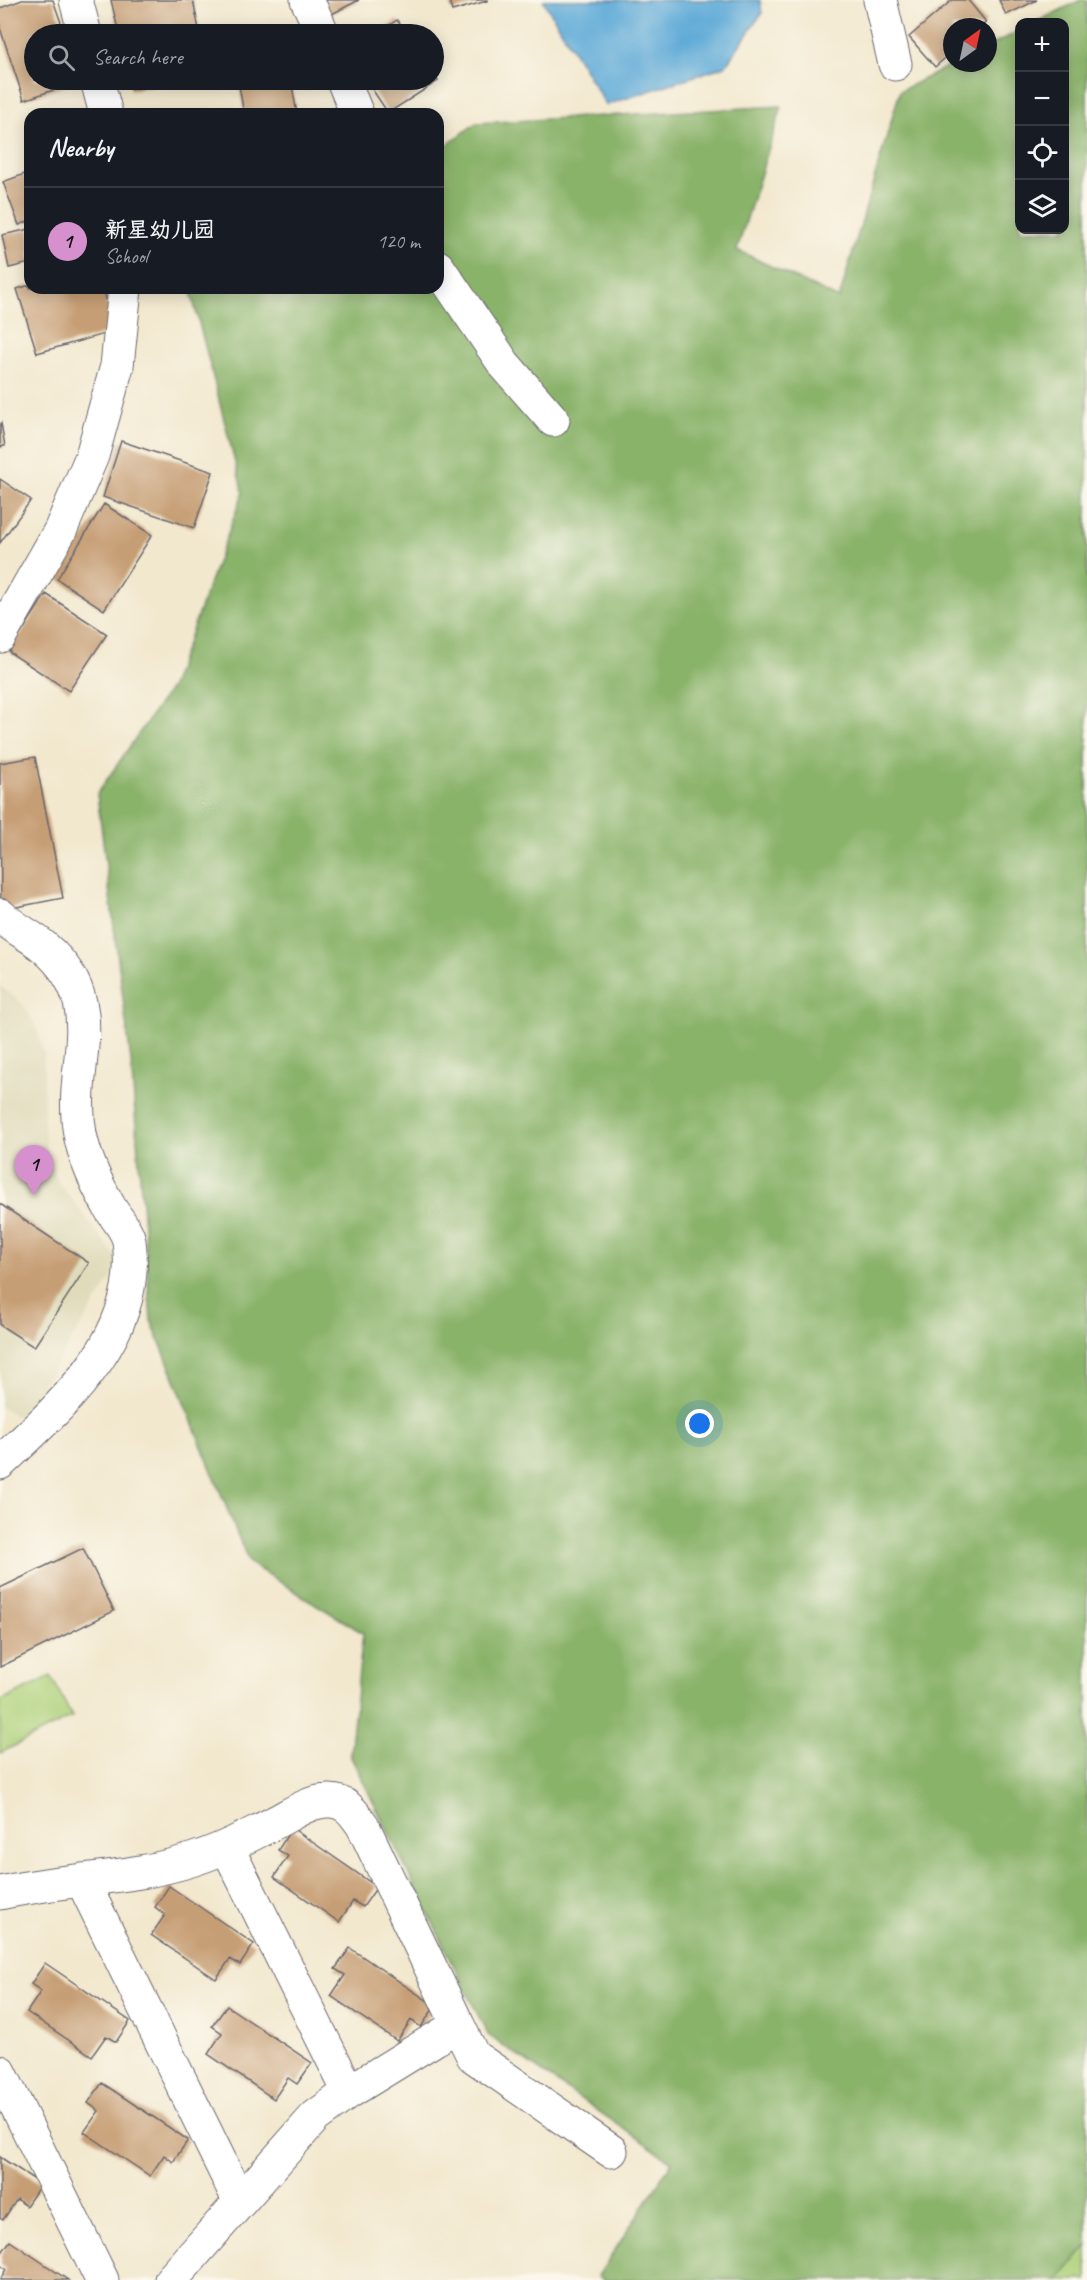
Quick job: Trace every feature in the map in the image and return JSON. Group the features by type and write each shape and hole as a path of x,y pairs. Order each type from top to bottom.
{"street":[{"path":"76,0 82,24"},
{"path":"307,0 318,24"},
{"path":"880,0 895,64"},
{"path":"100,90 104,108"},
{"path":"347,90 355,108"},
{"path":"444,276 504,364 553,420"},
{"path":"0,636 60,531 92,456 117,366 124,294"},
{"path":"0,915 44,947 70,976 84,1009 78,1094 80,1133 89,1167 129,1239 128,1292 116,1332 90,1371 0,1463"},
{"path":"0,1893 29,1886 155,1869 227,1847 314,1804 331,1800 344,1803 363,1826 473,2056 611,2151"},
{"path":"227,1847 349,2092"},
{"path":"82,1880 240,2202"},
{"path":"171,2280 315,2117 349,2092 458,2025"},
{"path":"0,2072 102,2280"}],"shaded area":[{"path":"0,986 23,1004 36,1026 44,1053 44,1129 48,1157 59,1183 121,1263 21,1419 0,1406"}],"green space":[{"path":"1081,0 1087,0 1087,2247 1058,2280 604,2280 598,2276 672,2162 488,2035 350,1755 363,1633 249,1563 151,1320 131,1061 97,794 171,687 243,493 192,294 444,294 444,147 476,123 782,106 737,250 839,299 900,91 943,69 943,72 997,72 997,42 1015,33 1015,234 1069,234 1069,18 1044,18"},
{"path":"51,1676 72,1717 0,1753 0,1702"},
{"path":"1087,2247 1087,2280 1058,2280"}],"water":[{"path":"543,0 760,0 762,13 725,66 606,105"}],"building":[{"path":"22,0 53,0 61,24 24,24 24,90 53,90 24,100 0,28 0,8"},
{"path":"111,0 193,0 198,24 117,24"},
{"path":"319,0 359,0 328,16"},
{"path":"449,0 487,0 487,1 452,11"},
{"path":"952,0 968,0 983,18 943,18 943,60 935,67 909,37"},
{"path":"999,0 1037,0 1006,15"},
{"path":"240,90 293,90 296,108 243,108"},
{"path":"373,90 424,90 396,108 385,108"},
{"path":"24,174 24,223 19,225 3,182"},
{"path":"24,230 24,264 9,268 2,235"},
{"path":"24,287 24,294 105,294 115,331 37,353 17,289"},
{"path":"0,424 5,446 0,447"},
{"path":"121,441 213,472 194,528 103,497"},
{"path":"0,479 31,500 0,543"},
{"path":"104,504 152,535 104,610 57,579"},
{"path":"46,594 107,634 69,691 9,652"},
{"path":"35,757 63,898 1,910 0,763"},
{"path":"0,1204 89,1263 34,1347 0,1325"},
{"path":"83,1548 114,1611 0,1667 0,1588"},
{"path":"292,1828 377,1887 363,1907 353,1901 339,1922 274,1877 288,1856 278,1850"},
{"path":"169,1886 254,1944 240,1965 230,1959 216,1979 151,1935 165,1915 155,1907"},
{"path":"350,1948 435,2006 421,2027 411,2020 397,2041 331,1996 345,1975 335,1969"},
{"path":"45,1963 130,2021 116,2042 106,2036 92,2056 27,2012 41,1991 31,1984"},
{"path":"227,2006 312,2063 297,2084 288,2078 274,2099 208,2054 222,2033 212,2026"},
{"path":"102,2083 188,2140 173,2162 164,2155 150,2176 84,2132 99,2111 88,2103"},
{"path":"0,2157 41,2184 26,2206 17,2199 3,2220 0,2218"},
{"path":"10,2241 68,2280 0,2280 6,2269 0,2265 0,2255"}],"place":[{"name":"新星幼儿园","path":"34,1195"}]}
